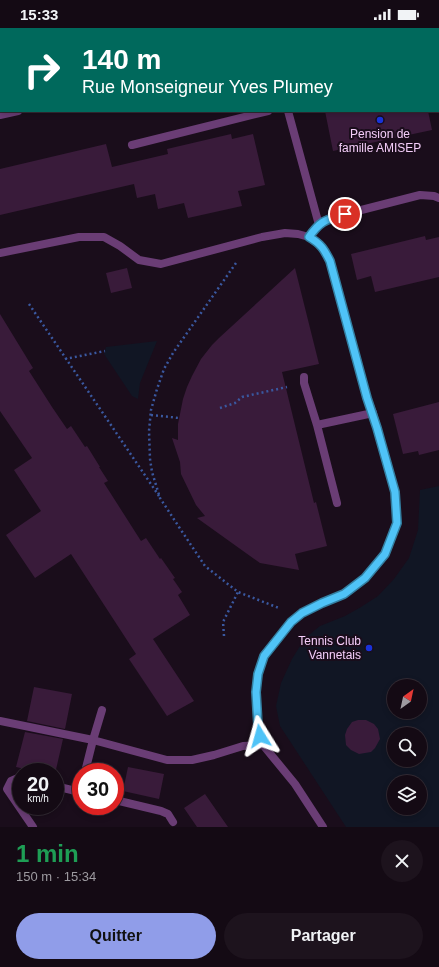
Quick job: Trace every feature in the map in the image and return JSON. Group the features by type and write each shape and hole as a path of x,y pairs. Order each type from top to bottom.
{"street":[{"path":"0,114 12,112"},
{"path":"132,145 264,112"},
{"path":"288,112 319,224"},
{"path":"309,237 319,224 330,218 420,195 439,198"},
{"path":"0,253 78,237 104,237 120,246 139,260 161,264 252,240 285,233 309,237 318,243 325,251 330,261 367,398 395,492 397,523 385,554 365,578 344,594 302,613 291,622 264,656 258,674 256,692 258,726 263,745 295,784 323,827"},
{"path":"304,380 336,503"},
{"path":"317,426 373,414"},
{"path":"87,763 102,710"},
{"path":"0,721 93,740 167,760 192,760 243,746 263,745"},
{"path":"12,781 7,789 12,796"},
{"path":"124,802 161,811 168,814 173,822"},
{"path":"25,815 33,827"}],"path":[{"path":"160,498 150,460 149,431 151,410 164,369 173,353 252,240"},
{"path":"29,304 205,566 238,592 279,608 283,606"},
{"path":"66,359 105,351"},
{"path":"220,408 235,403 242,397 304,380"},
{"path":"151,415 179,418"},
{"path":"224,636 224,622 238,592"}],"shaded area":[{"path":"157,341 140,383 138,399 132,396 104,354 106,347"},
{"name":"Tennis Club Vannetais","path":"439,486 439,827 346,827 280,726 276,706 281,683 292,659 305,638 320,626 345,616 378,596 394,579 409,558 418,530 420,490"}],"building":[{"name":"Pension de famille AMISEP","path":"325,112 428,112 432,130 333,151"},
{"path":"231,134 232,139 253,134 265,185 238,191 242,206 188,218 184,203 158,209 155,194 137,198 134,184 0,215 0,169 106,144 112,167 168,154 167,149"},
{"path":"425,236 426,240 439,237 439,277 375,292 371,276 357,280 351,254"},
{"path":"127,268 132,288 111,293 106,273"},
{"path":"295,268 319,364 282,372 314,503 316,502 327,546 295,554 299,570 260,563 197,518 205,516 196,505 181,474 180,462 172,438 178,440 178,424 183,399 187,387 201,359 219,338"},
{"path":"0,314 33,368 29,371 52,407 67,429 71,426 85,447 87,446 108,481 104,483 141,541 146,538 175,578 173,579 182,592 178,595 190,615 153,639 194,701 167,716 129,659 136,654 71,554 35,578 6,535 41,511 14,470 32,458 0,411"},
{"path":"439,402 439,450 419,455 418,451 403,454 393,414"},
{"path":"34,687 72,694 65,729 27,721"},
{"path":"366,720 374,724 378,729 380,739 371,752 359,754 351,750 346,745 345,735 347,729 352,722"},
{"path":"25,732 63,739 58,763 17,763"},
{"path":"128,767 164,774 159,799 124,791"},
{"path":"205,794 228,827 197,827 184,808"}],"place":[{"name":"Pension de famille AMISEP","path":"380,120"},
{"name":"Tennis Club Vannetais","path":"369,648"}],"route":[{"path":"260,736 256,692 258,674 264,656 291,622 302,613 344,594 365,578 385,554 397,523 395,492 367,398 330,261 325,251 318,243 309,237 315,228 324,220 345,214"}]}
